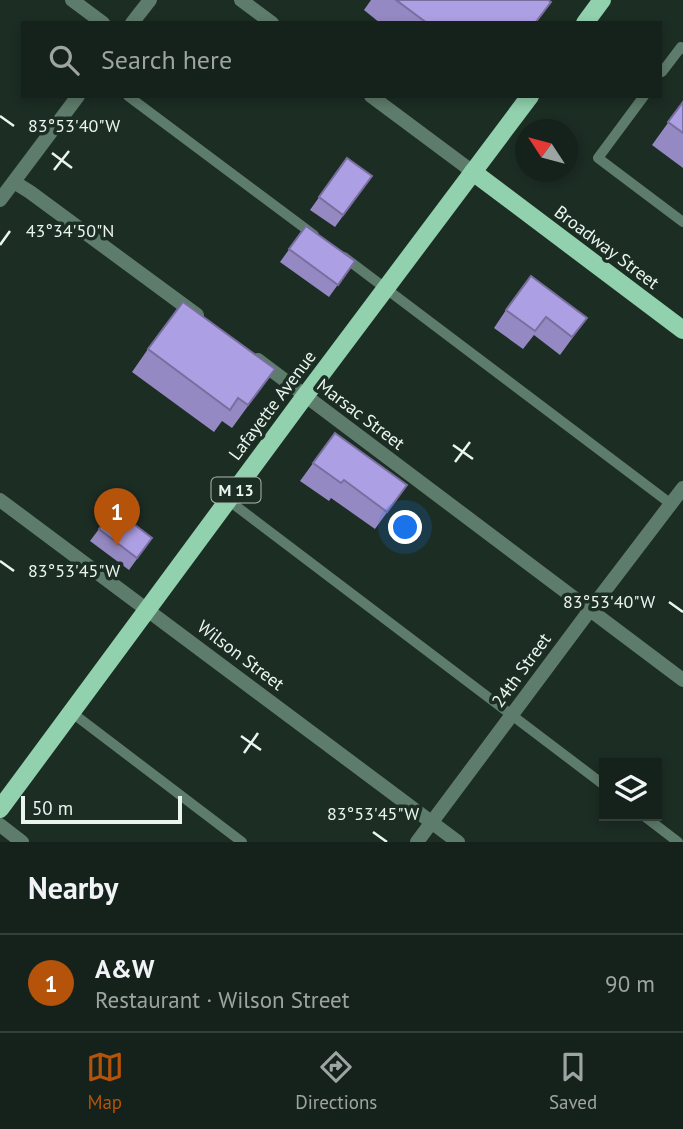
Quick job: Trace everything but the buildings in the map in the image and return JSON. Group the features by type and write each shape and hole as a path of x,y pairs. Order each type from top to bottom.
{"main road":[{"path":"590,21 602,0"},
{"name":"Lafayette Avenue","path":"0,809 528,98"},
{"name":"Broadway Street","path":"473,172 683,330"}],"street":[{"path":"72,0 100,21"},
{"path":"134,21 150,0"},
{"path":"241,0 269,21"},
{"path":"0,200 76,98"},
{"name":"Broadway Street","path":"374,98 473,172"},
{"path":"14,181 210,325"},
{"name":"Marsac Street","path":"244,350 683,680"},
{"name":"24th Street","path":"417,842 683,488"},
{"name":"Wilson Street","path":"0,500 458,842"},
{"path":"0,825 22,842"}],"lane":[{"path":"662,72 681,47 683,49"},
{"path":"131,98 324,242"},
{"path":"643,98 598,158 683,222"},
{"path":"335,250 671,504"},
{"path":"228,500 599,781"},
{"path":"71,712 242,842"},
{"path":"651,821 678,842"}],"place":[{"name":"A&W","path":"117,546"}]}
